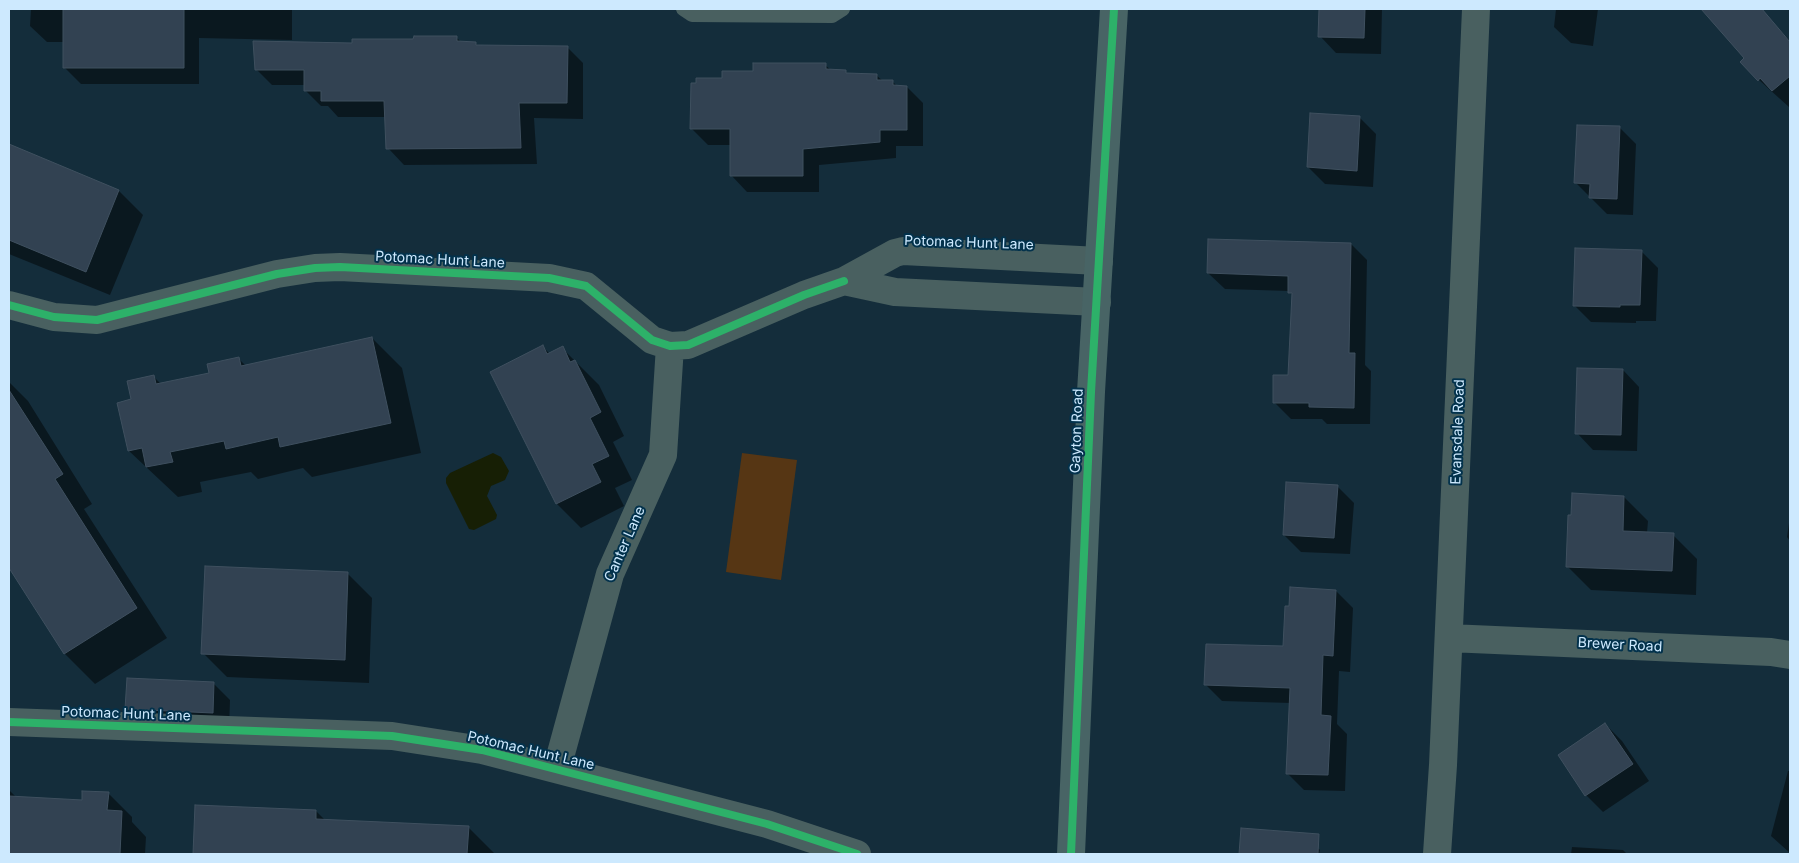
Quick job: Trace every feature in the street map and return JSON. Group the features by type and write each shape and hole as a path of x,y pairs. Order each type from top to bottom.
{"street":[{"name":"Gayton Road","path":"1070,854 1099,261 1114,9"},
{"name":"Evansdale Road","path":"1437,854 1449,638 1476,9"},
{"name":"Potomac Hunt Lane","path":"9,305 54,317 97,320 277,274 315,268 340,267 549,278 586,286 652,340 670,346 688,345 804,295 844,280 895,253 903,251 1099,261"},
{"path":"844,280 895,292 1097,302"},
{"name":"Canter Lane","path":"557,768 610,574 663,455 670,346"},
{"name":"Brewer Road","path":"1449,638 1771,652 1790,655"},
{"name":"Potomac Hunt Lane","path":"9,722 392,736 482,750 767,824 857,854"}],"lane":[{"path":"683,9 692,15 832,16 842,9"}],"shaded area":[{"path":"493,453 501,457 509,471 505,480 491,486 487,496 497,515 496,519 474,530 469,529 446,483 446,478 450,473"},
{"path":"742,453 797,460 781,580 726,572"}],"building":[{"path":"63,9 184,9 184,68 63,68"},
{"path":"1319,9 1365,9 1364,38 1318,37"},
{"path":"1701,9 1762,9 1790,42 1790,76 1772,91 1760,78 1758,81 1740,62 1744,58"},
{"path":"414,36 457,36 457,41 476,42 476,45 568,46 567,103 519,103 521,148 386,149 384,101 321,101 321,91 304,91 304,70 255,70 253,41 352,43 352,39 413,39"},
{"path":"753,63 826,63 826,69 846,70 846,73 877,74 877,80 893,80 893,85 907,86 907,130 880,130 880,142 803,149 803,176 730,176 730,129 690,129 691,83 696,83 696,78 722,78 722,71 753,71"},
{"path":"1310,113 1360,116 1357,171 1307,167"},
{"path":"1577,125 1620,126 1617,199 1589,198 1590,184 1574,183"},
{"path":"9,144 119,190 86,272 9,240"},
{"path":"1208,239 1351,243 1349,353 1355,353 1354,408 1309,407 1309,403 1273,403 1273,375 1288,375 1292,293 1288,293 1288,276 1207,273"},
{"path":"1575,248 1642,250 1640,305 1620,305 1620,307 1573,306"},
{"path":"372,337 391,423 280,447 278,437 226,449 224,441 170,452 173,462 146,467 142,448 128,451 117,403 131,399 127,381 154,375 156,384 209,373 207,364 239,357 241,366"},
{"path":"543,345 547,354 563,346 570,362 575,360 601,412 590,418 609,456 592,464 601,482 556,504 490,372"},
{"path":"1577,368 1623,369 1621,435 1575,434"},
{"path":"9,390 63,474 55,479 137,608 64,654 9,568"},
{"path":"1286,482 1338,485 1334,538 1283,535"},
{"path":"1572,493 1624,496 1623,531 1674,533 1672,571 1566,567 1568,515 1571,515"},
{"path":"205,566 348,572 345,660 201,654"},
{"path":"1290,587 1336,590 1333,656 1323,655 1321,715 1331,716 1328,775 1286,774 1290,688 1204,685 1206,644 1283,646 1285,606 1289,606"},
{"path":"127,678 214,682 213,713 125,709"},
{"path":"1605,723 1633,764 1585,796 1558,755"},
{"path":"82,791 109,792 107,810 122,811 120,854 9,854 9,796 82,800"},
{"path":"195,805 316,810 316,819 469,826 467,854 193,854"},
{"path":"1241,828 1319,834 1318,854 1239,854"}],"cycle path":[{"path":"1071,854 1091,392 1114,9"},
{"path":"9,305 54,317 97,320 277,274 315,268 340,267 549,278 586,286 652,340 670,346 688,345 804,295 844,281"},
{"path":"9,722 392,736 482,750 767,824 857,854"}]}
